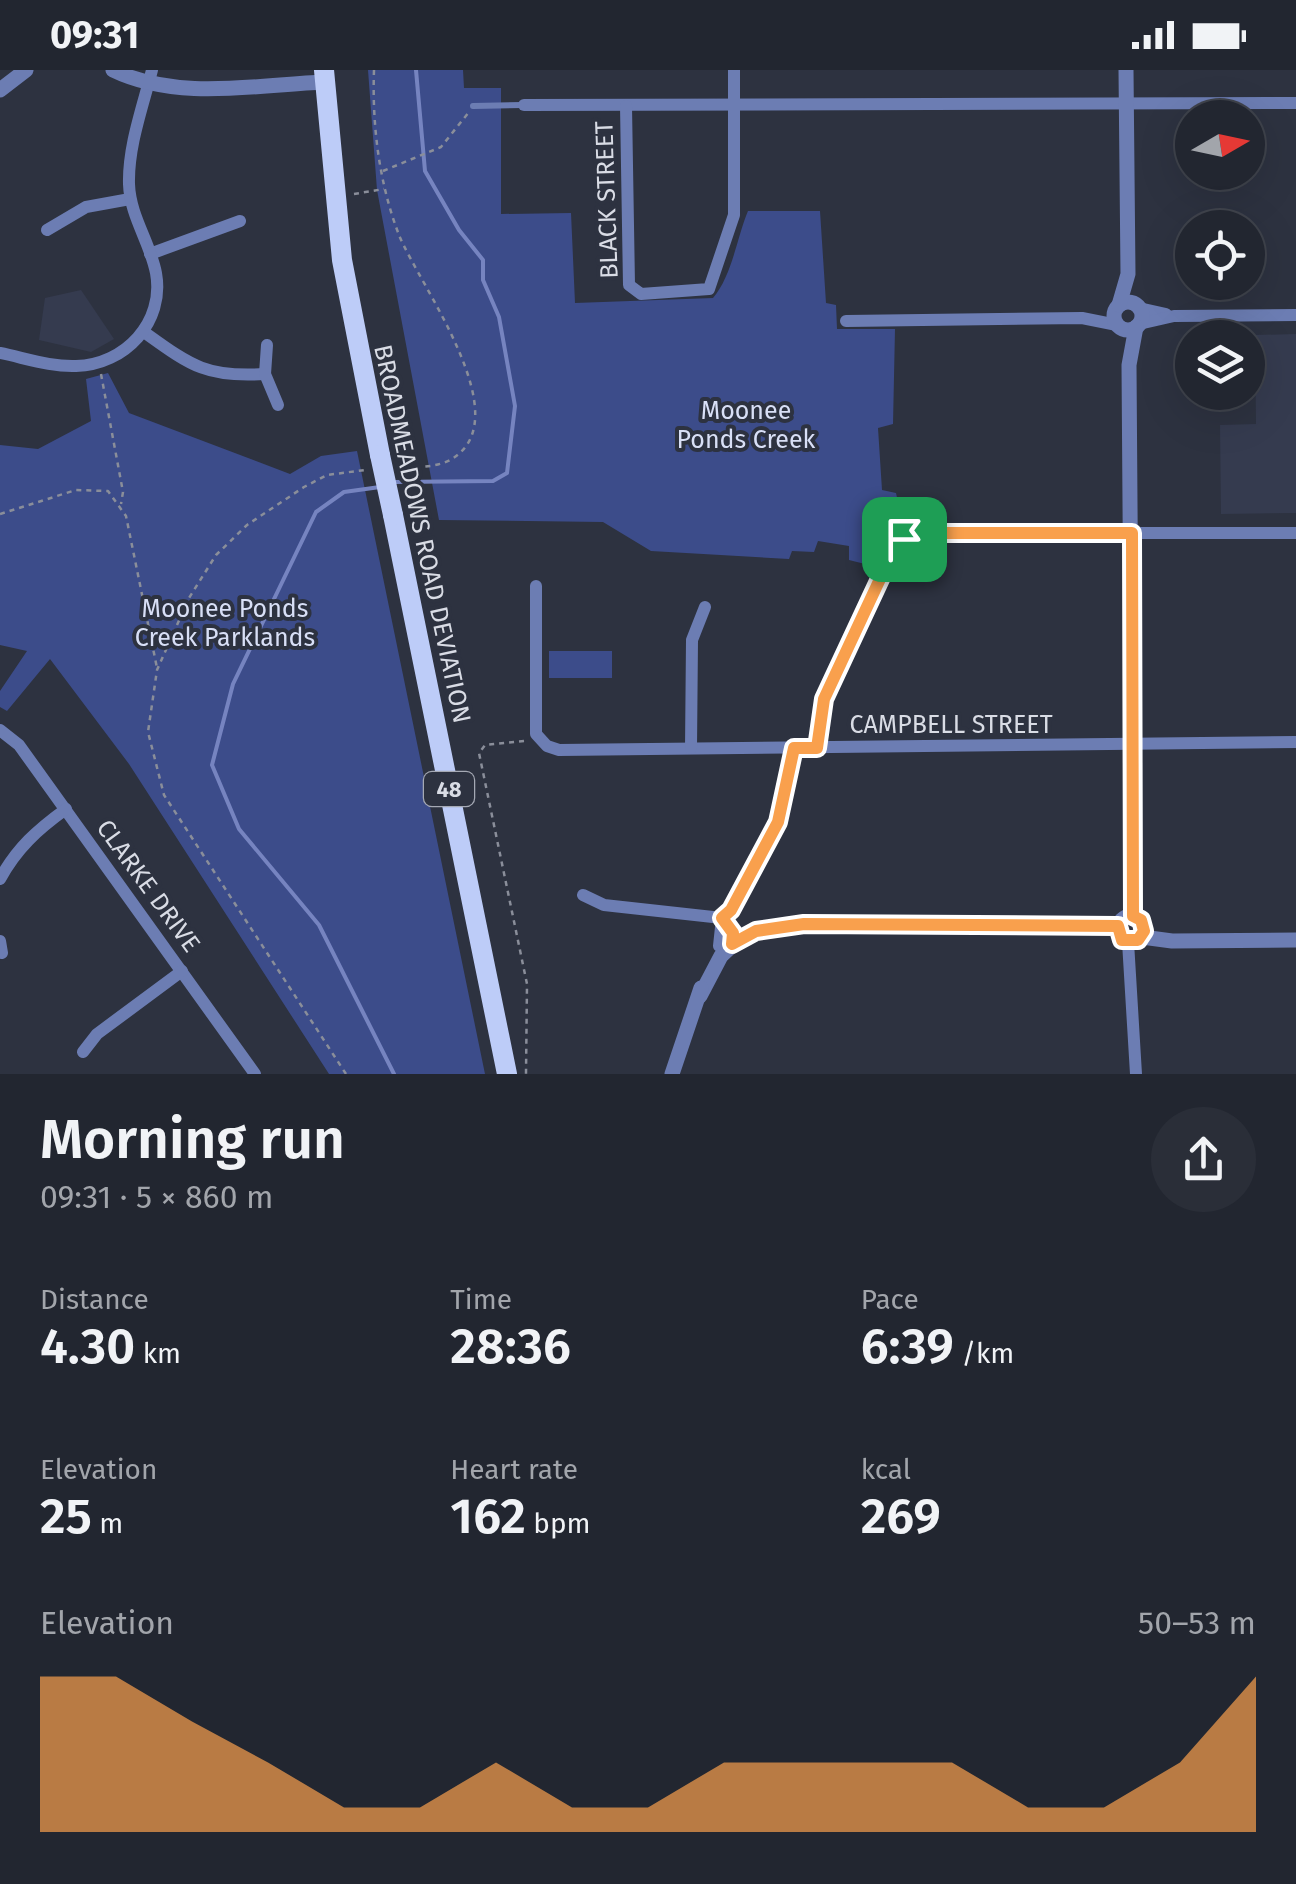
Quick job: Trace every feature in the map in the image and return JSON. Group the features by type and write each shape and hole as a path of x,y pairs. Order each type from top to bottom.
{"main road":[{"name":"BROADMEADOWS ROAD DEVIATION","path":"324,76 342,260 508,1070"}],"street":[{"path":"113,70 150,76 324,76"},
{"name":"BLACK STREET","path":"626,106 629,280 641,294 705,290 714,282 734,215 734,70"},
{"path":"1126,70 1133,916"},
{"path":"0,90 22,71"},
{"path":"0,353 62,366 98,363 114,358 144,332 157,293 150,254 130,199 134,146 150,76"},
{"path":"524,105 1296,104"},
{"path":"47,230 86,208 130,199"},
{"path":"150,254 240,220"},
{"path":"846,321 1296,315"},
{"path":"144,332 200,370 227,377 264,374"},
{"path":"267,345 264,374 278,405"},
{"path":"817,748 824,699 894,549 904,539 920,533 1296,533"},
{"name":"CAMPBELL STREET","path":"536,586 536,727 547,746 559,750 1134,747 1296,742"},
{"path":"691,748 692,640 705,607"},
{"name":"CLARKE DRIVE","path":"0,730 19,745 255,1074"},
{"path":"583,895 604,905 722,918 731,910 778,822 794,748"},
{"path":"0,879 14,853 34,832 66,810"},
{"path":"1136,1074 1135,939 1144,926 1133,916 1126,916 1118,926 1119,936 1135,939 1296,940"},
{"path":"722,918 728,941"},
{"path":"672,1074 704,974 728,941 770,920 804,924 1118,926"},
{"path":"83,1052 97,1034 182,971"}],"lane":[{"path":"473,106 524,105"}],"path":[{"path":"374,70 373,100 382,172 399,234 461,359 477,402 472,432 450,460"},
{"path":"382,172 441,147 473,106"},
{"path":"354,194 386,188"},
{"path":"98,363 123,492 121,504 157,670"},
{"path":"337,473 304,487 270,509 216,555 190,598 157,670 148,732 164,794 346,1074"},
{"path":"0,514 76,490 108,491 121,504"},
{"path":"526,1074 527,984 478,753 485,745 525,741 527,734"}],"shaded area":[{"path":"81,290 114,339 91,352 39,340 45,298"},
{"path":"1296,334 1296,513 1221,514 1220,425 1256,424 1256,410 1265,410 1265,335"}],"green space":[{"name":"Moonee Ponds Creek","path":"368,70 463,70 464,88 501,88 501,214 571,213 575,303 713,298 730,268 748,211 820,211 826,303 836,305 837,329 895,329 893,424 878,428 882,490 896,493 898,515 894,532 873,566 849,560 849,546 818,541 814,552 792,551 789,559 651,551 603,522 439,520 377,190"},
{"name":"Moonee Ponds Creek Parklands","path":"108,373 129,413 290,474 321,456 357,451 485,1074 329,1074 129,764 50,659 7,711 0,707 0,691 27,651 0,645 0,445 38,449 91,421 86,379"},
{"path":"549,651 612,651 612,678 549,678"}],"waterway":[{"name":"Moonee Ponds Creek","path":"394,482 493,481 507,473 515,406 499,317 483,280 483,260 459,230 425,171 416,70"},
{"name":"Moonee Ponds Creek","path":"380,487 344,492 316,512 233,684 212,765 239,829 319,925 394,1074"}],"route":[{"path":"920,533 1132,533 1133,916 1144,926 1142,936 1135,942 1122,940 1118,926 804,924 756,931 732,944 733,933 722,918 731,910 778,822 794,748 817,748 818,718 824,699 894,549 904,539 920,533"}]}
